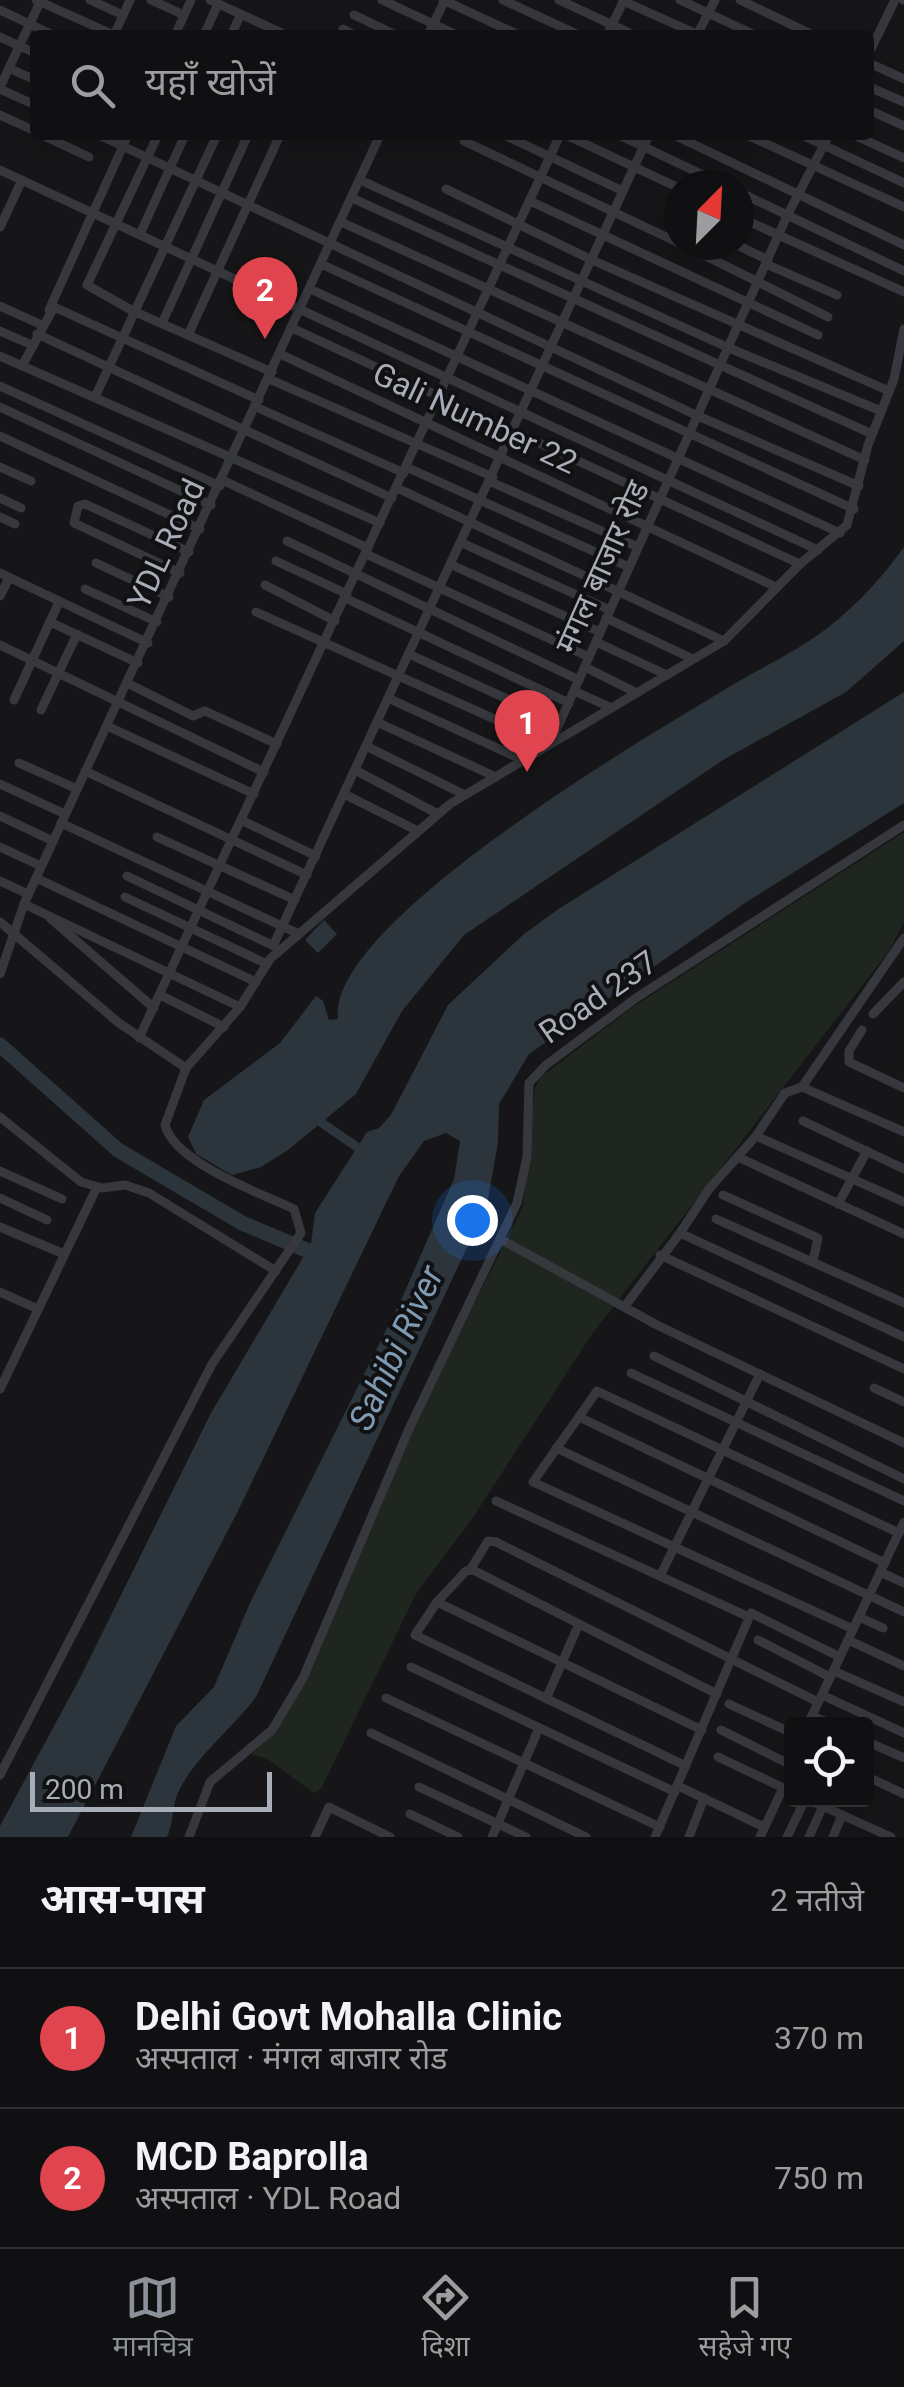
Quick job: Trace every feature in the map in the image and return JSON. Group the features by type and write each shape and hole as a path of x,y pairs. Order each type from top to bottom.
{"street":[{"path":"90,0 123,15"},
{"path":"116,30 130,0"},
{"path":"151,0 184,16"},
{"path":"177,30 191,0"},
{"path":"382,0 430,30 444,0 508,30"},
{"path":"503,0 568,30"},
{"path":"559,0 610,30 624,0 687,30"},
{"path":"680,0 744,30"},
{"path":"700,30 714,0"},
{"path":"740,0 803,30"},
{"path":"874,43 895,0"},
{"path":"30,103 0,88 39,1 103,30"},
{"path":"206,30 214,2 264,30"},
{"path":"0,10 43,30"},
{"path":"233,30 240,14"},
{"path":"354,15 386,30"},
{"path":"0,37 30,51"},
{"path":"874,65 904,79"},
{"path":"9,68 30,78"},
{"path":"874,89 904,102"},
{"path":"874,112 904,126"},
{"path":"0,115 30,130"},
{"path":"53,140 89,156"},
{"path":"110,140 698,416 859,486"},
{"path":"22,366 126,140"},
{"path":"156,140 87,286 638,547"},
{"path":"140,234 183,140"},
{"path":"95,397 216,140"},
{"path":"163,321 246,140"},
{"path":"189,333 278,140"},
{"name":"YDL Road","path":"0,974 12,930 26,899 129,684 378,140"},
{"path":"514,140 623,190"},
{"path":"139,1038 560,140"},
{"path":"574,140 664,181"},
{"path":"629,140 692,170"},
{"path":"0,1775 212,1364 301,1233 294,1209 236,1182 172,1143 166,1125 186,1068 240,1007 277,948 283,926 647,140"},
{"path":"685,140 904,246"},
{"path":"759,140 904,207"},
{"path":"827,140 904,184"},
{"name":"मंगल बाजार रोड","path":"550,744 787,216 827,140"},
{"path":"865,140 904,158"},
{"path":"464,141 664,235"},
{"path":"0,170 818,550"},
{"path":"0,226 22,180"},
{"path":"360,180 729,348 881,411"},
{"path":"446,190 592,260 889,391"},
{"path":"352,198 573,302 872,434"},
{"path":"754,200 904,270"},
{"path":"530,201 604,232 818,336"},
{"path":"341,222 562,326 864,460"},
{"path":"754,225 904,292"},
{"path":"754,255 837,295"},
{"path":"715,260 828,317"},
{"path":"321,264 854,509"},
{"path":"310,289 840,533"},
{"path":"0,306 109,367 246,430 472,524 724,641"},
{"path":"49,310 58,308 405,470 629,567"},
{"path":"292,328 513,434 800,564"},
{"path":"277,948 299,934 465,795 724,641 800,564 840,533 854,509 864,460 889,391 904,329"},
{"path":"0,331 32,345"},
{"name":"Gali Number 22","path":"280,354 776,588"},
{"path":"0,356 380,523"},
{"path":"0,386 367,551 587,662 637,693"},
{"path":"0,407 211,505"},
{"path":"0,436 200,529"},
{"path":"0,467 32,481"},
{"path":"0,498 21,508"},
{"path":"180,573 74,523 78,506 85,504 189,552"},
{"path":"0,517 14,524"},
{"path":"287,541 579,680"},
{"path":"462,543 693,659"},
{"path":"276,561 569,703"},
{"path":"96,562 168,597"},
{"path":"452,565 667,675"},
{"path":"0,596 5,575 148,643"},
{"path":"265,585 334,621"},
{"path":"84,589 157,622"},
{"path":"14,700 59,602"},
{"path":"256,612 550,744"},
{"path":"50,622 138,663"},
{"path":"41,710 78,634"},
{"path":"0,645 264,772"},
{"path":"411,654 560,723"},
{"path":"129,684 194,716 204,711 277,744"},
{"path":"574,691 612,708"},
{"path":"390,699 523,760"},
{"path":"379,723 496,777"},
{"path":"106,726 254,794"},
{"path":"368,746 465,795"},
{"path":"18,763 77,788"},
{"path":"85,771 307,875"},
{"path":"356,771 438,814"},
{"path":"0,784 299,934"},
{"path":"346,795 418,831"},
{"path":"0,816 53,840"},
{"path":"241,820 316,856"},
{"name":"Road 237","path":"189,1837 210,1782 272,1730 303,1678 408,1429 517,1204 527,1157 529,1083 546,1065 636,998 904,825"},
{"path":"158,837 295,900"},
{"path":"0,847 41,866"},
{"path":"127,876 277,948"},
{"path":"36,878 256,982"},
{"path":"0,881 48,916 65,936 154,1008"},
{"path":"125,897 267,964"},
{"path":"48,916 240,1007"},
{"path":"0,922 139,1038 186,1068"},
{"path":"625,1306 785,1094 802,1087 904,938"},
{"path":"873,1014 904,982"},
{"path":"160,995 224,1027"},
{"path":"862,1030 849,1051 849,1062 904,1088"},
{"path":"802,1087 904,1132"},
{"path":"0,1117 54,1162 96,1187 123,1185 149,1193 276,1271"},
{"path":"803,1121 904,1168"},
{"path":"756,1136 904,1202"},
{"path":"838,1204 868,1151"},
{"path":"740,1158 904,1234"},
{"path":"0,1171 62,1199"},
{"path":"0,1388 96,1187"},
{"path":"723,1195 818,1238 813,1261"},
{"path":"0,1198 47,1220"},
{"path":"716,1219 904,1304"},
{"path":"0,1227 64,1254"},
{"path":"680,1232 904,1337"},
{"path":"500,1239 625,1306 904,1443"},
{"path":"660,1255 904,1370"},
{"path":"0,1292 38,1309"},
{"path":"0,1354 13,1360"},
{"path":"654,1356 904,1478"},
{"path":"631,1373 904,1500"},
{"path":"660,1576 760,1374"},
{"path":"874,1388 904,1402"},
{"path":"854,1629 533,1482 597,1391 899,1533"},
{"path":"579,1417 883,1567 904,1583"},
{"path":"556,1448 904,1612"},
{"path":"496,1501 749,1617"},
{"path":"811,1717 904,1522"},
{"path":"686,1766 415,1635 437,1602 470,1570 488,1542 496,1542 730,1659 904,1733"},
{"path":"892,1547 904,1552"},
{"path":"470,1570 717,1694"},
{"path":"437,1602 702,1730"},
{"path":"386,1698 524,1762 658,1834 749,1617 756,1613 840,1657"},
{"path":"859,1617 883,1628"},
{"path":"546,1699 579,1624"},
{"path":"758,1640 904,1702"},
{"path":"848,1640 904,1666"},
{"path":"411,1667 539,1728 704,1798 762,1832 784,1790"},
{"path":"729,1704 784,1729"},
{"path":"492,1837 539,1728"},
{"path":"721,1730 784,1759"},
{"path":"371,1733 586,1837"},
{"path":"874,1745 904,1758"},
{"path":"718,1757 784,1788"},
{"path":"874,1780 904,1794"},
{"path":"419,1788 526,1837"},
{"path":"688,1837 704,1798"},
{"path":"315,1837 329,1807 390,1837"},
{"path":"788,1837 803,1807"},
{"path":"809,1837 823,1807"},
{"path":"825,1807 890,1837"},
{"path":"410,1814 458,1837"},
{"path":"833,1837 842,1815"},
{"path":"356,1837 361,1824"},
{"path":"858,1837 864,1825"}],"shaded area":[{"path":"904,832 904,922 889,951 592,1334 474,1516 416,1594 321,1789 314,1793 266,1758 251,1755 277,1728 367,1539 412,1427 523,1207 535,1088 541,1077 633,1007"}],"water":[{"path":"904,547 904,641 846,692 723,760 464,935 402,1011 356,1094 288,1150 261,1167 232,1175 196,1154 188,1137 204,1100 280,1043 316,996 323,1001 329,1020 338,1019 349,979 385,932 439,882 575,783 816,636 858,601"},
{"name":"Sahibi River","path":"904,692 904,803 748,901 529,1054 499,1104 498,1142 487,1205 256,1697 190,1772 176,1798 167,1837 131,1837 176,1726 214,1687 250,1603 402,1298 454,1179 460,1141 446,1133 424,1141 399,1176 237,1513 68,1837 0,1837 0,1826 80,1678 211,1413 311,1244 315,1213 367,1132 379,1128 391,1115 448,1005 524,934 557,910"},
{"path":"324,920 337,934 318,953 305,940"}],"waterway":[{"path":"0,1045 118,1150 242,1223 323,1257"},
{"path":"319,1114 322,1123 357,1147"}],"place":[{"name":"MCD Baprolla","path":"265,339"},
{"name":"Delhi Govt Mohalla Clinic","path":"527,772"}]}
